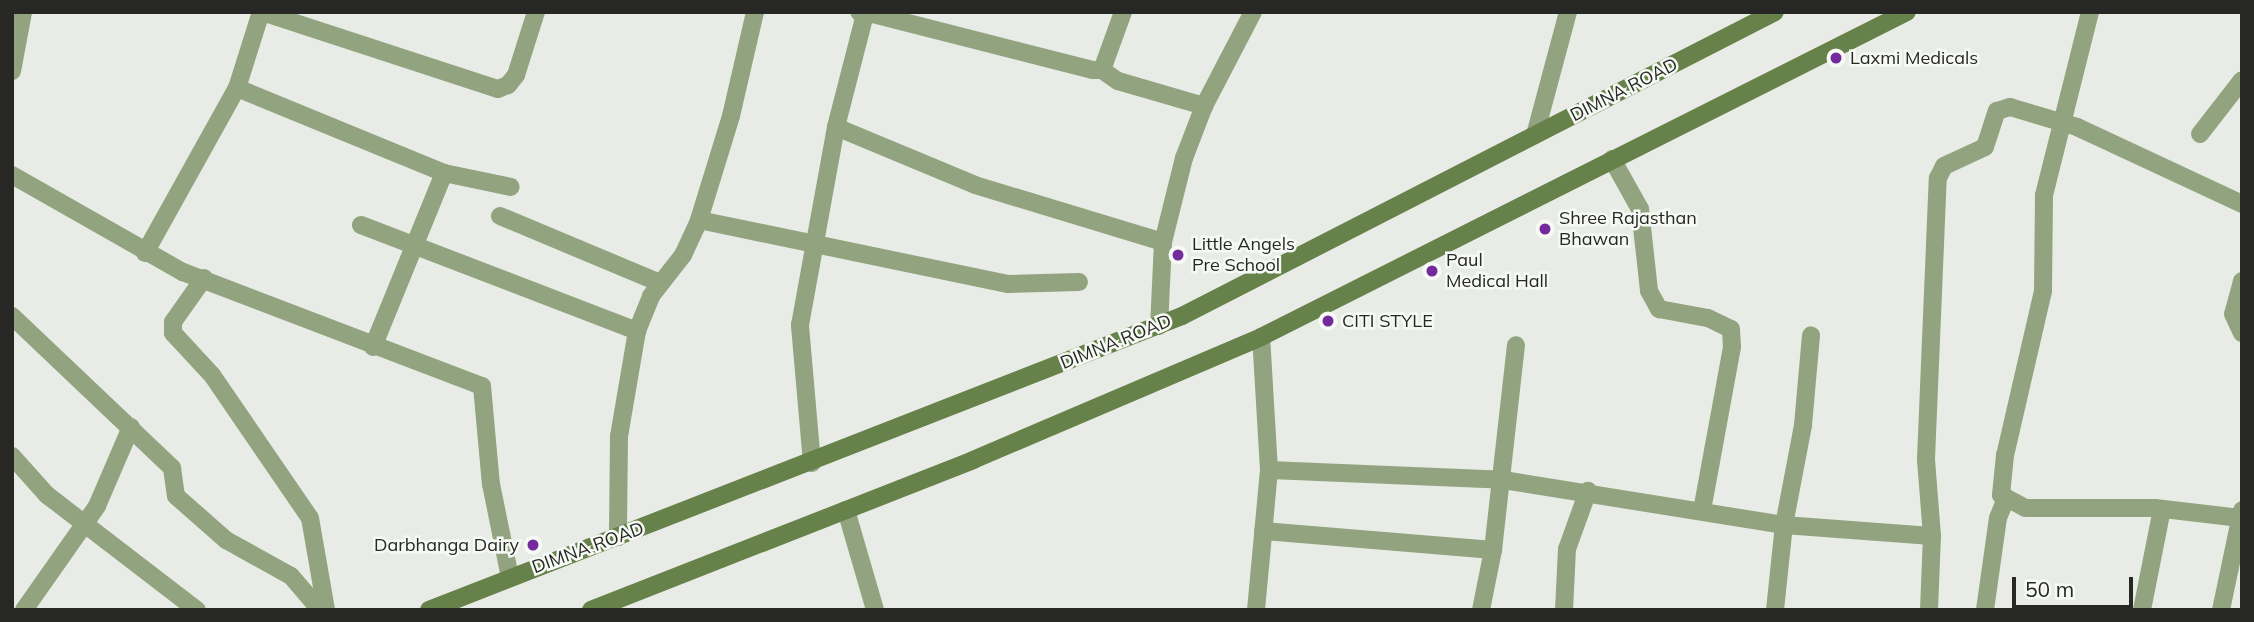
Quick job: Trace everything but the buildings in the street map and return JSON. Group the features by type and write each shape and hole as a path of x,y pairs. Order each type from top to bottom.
{"street":[{"path":"12,71 23,12"},
{"path":"145,253 237,88 261,12 498,89 508,85 516,75 536,12"},
{"path":"618,537 619,436 637,331 660,283 683,255 699,220 731,117 755,12"},
{"path":"1102,70 1123,12"},
{"path":"1159,326 1163,242 1184,158 1204,106 1253,12"},
{"path":"1535,135 1568,12"},
{"name":"DIMNA ROAD","path":"429,610 1159,326 1775,12"},
{"path":"591,610 846,510 1261,337 1907,12"},
{"path":"1984,610 1998,518 2005,501 2001,485 2005,455 2043,291 2044,195 2091,12"},
{"path":"812,463 800,340 813,246 836,127 863,13 1102,70 1118,80 1204,106"},
{"path":"2200,134 2242,80"},
{"path":"237,88 444,173 512,187"},
{"path":"1929,610 1932,536 1926,459 1938,178 1952,159 1985,147 1997,111 2010,107 2061,122 2242,204"},
{"path":"836,127 975,185 1163,242"},
{"path":"1612,159 1640,209 1649,292 1658,309 1708,318 1731,329 1732,346 1702,510"},
{"path":"373,346 444,173"},
{"path":"12,175 145,253 290,309 373,346 458,373 482,386 491,484 510,577"},
{"path":"500,216 660,283"},
{"path":"699,220 813,246 1008,284 1079,282"},
{"path":"361,225 637,331"},
{"path":"204,278 173,322 173,334 212,375 310,518 326,610"},
{"path":"2242,281 2233,314 2242,333"},
{"path":"12,316 176,472 172,491 176,496 226,540 291,576 320,610"},
{"path":"1776,610 1784,525 1804,425 1811,335"},
{"path":"1256,610 1269,470 1261,337"},
{"path":"1481,610 1503,480 1516,345"},
{"path":"24,610 86,523 131,427"},
{"path":"12,456 47,495 197,610"},
{"path":"1269,470 1503,480 1588,491 1784,525 1932,536"},
{"path":"1564,610 1567,549 1588,491"},
{"path":"2005,501 2025,509 2162,509 2241,514 2221,610"},
{"path":"2142,610 2162,509"},
{"path":"846,510 875,610"},
{"path":"1263,531 1493,550"}],"place":[{"name":"Laxmi Medicals","path":"1836,58"},
{"name":"Shree Rajasthan Bhawan","path":"1545,229"},
{"name":"Little Angels Pre School","path":"1178,255"},
{"name":"Paul Medical Hall","path":"1432,271"},
{"name":"CITI STYLE","path":"1328,321"},
{"name":"Darbhanga Dairy","path":"533,545"}]}
